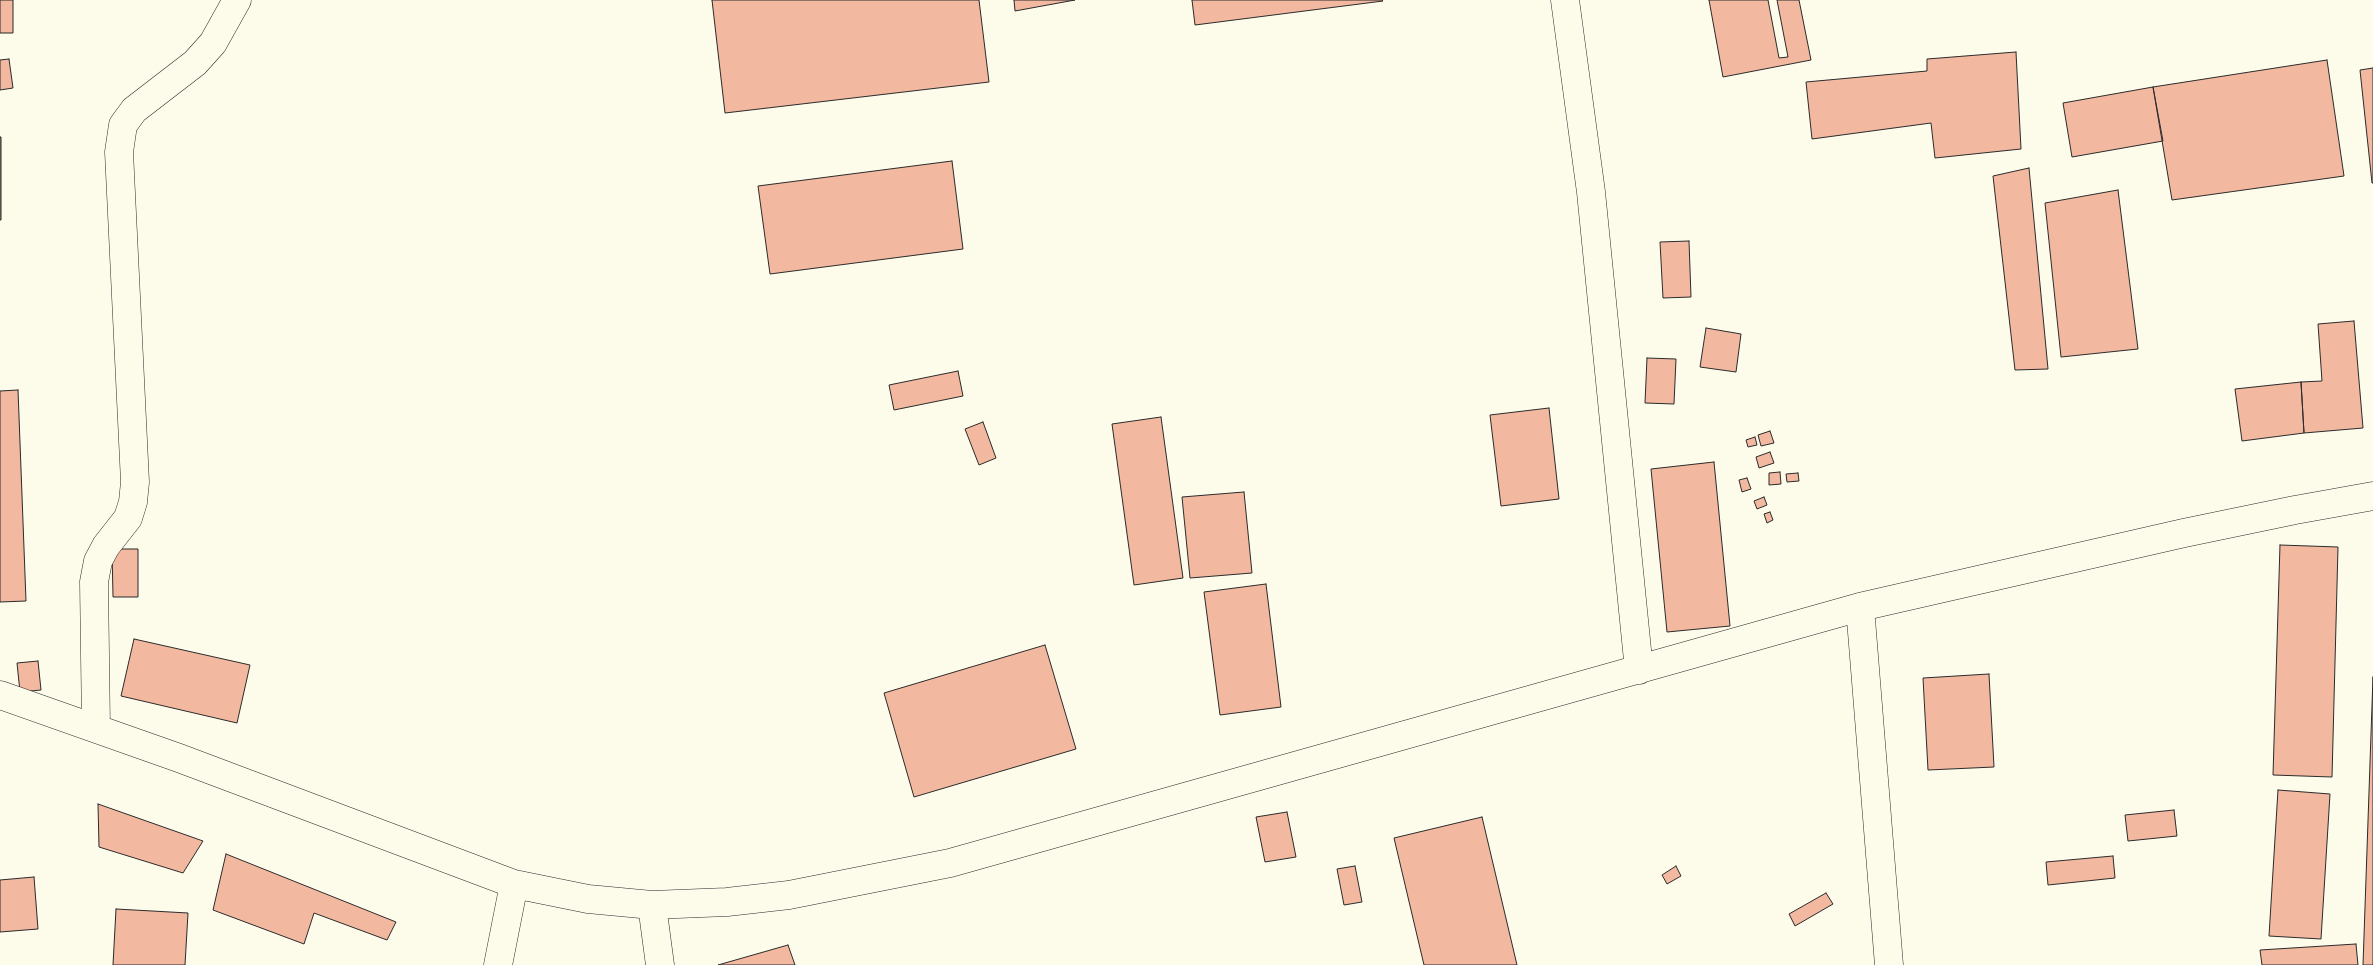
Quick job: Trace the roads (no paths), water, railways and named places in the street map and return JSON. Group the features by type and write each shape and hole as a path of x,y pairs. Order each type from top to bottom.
{"street":[{"path":"96,728 94,582 98,561 106,546 128,518 133,502 135,482 119,152 123,125 134,110 195,63 213,43 237,0"},
{"path":"1565,0 1591,192 1639,670"},
{"path":"0,695 96,728 514,884 588,899 652,905 727,902 789,895 950,863 1860,607 2184,533 2373,496"},
{"path":"1860,607 1889,965"},
{"path":"498,965 514,884"},
{"path":"652,905 660,965"}]}
